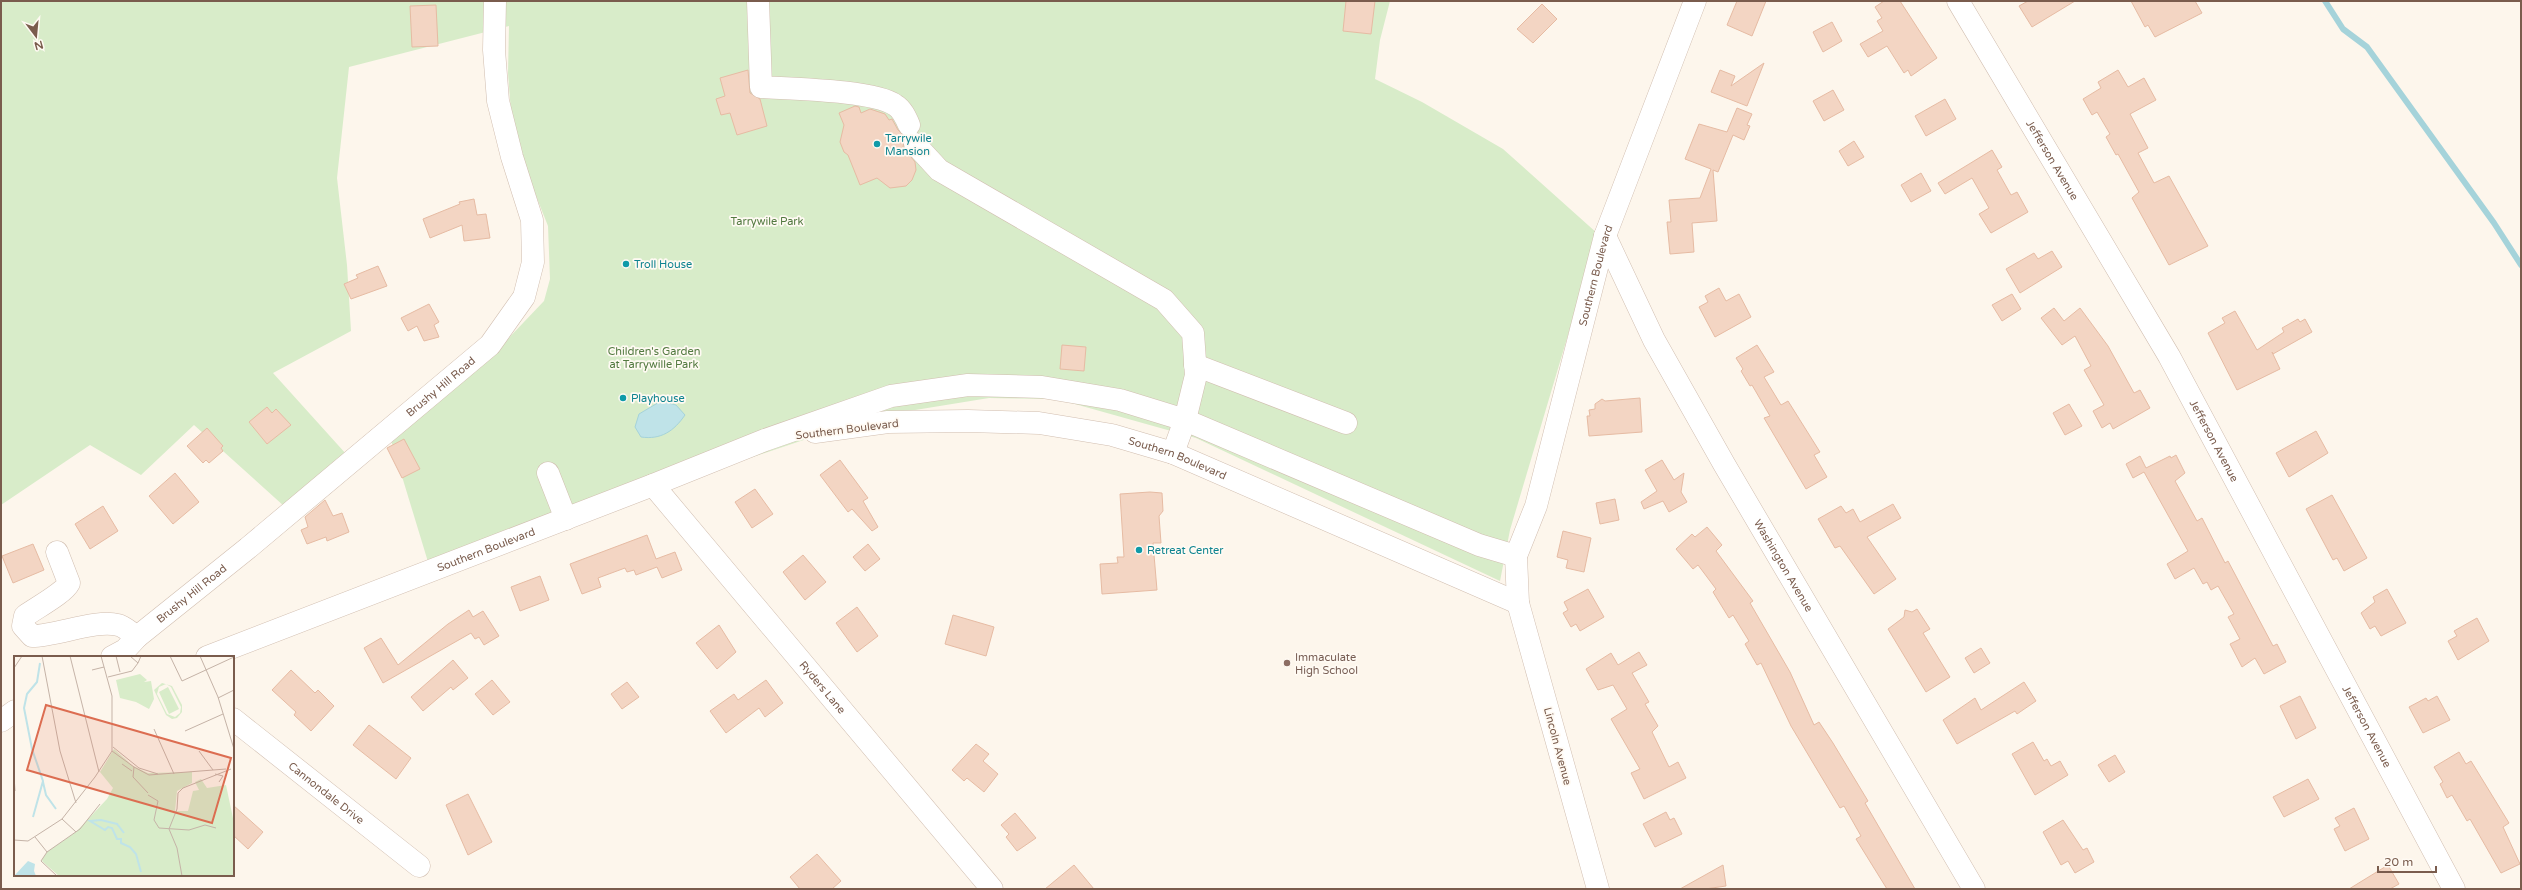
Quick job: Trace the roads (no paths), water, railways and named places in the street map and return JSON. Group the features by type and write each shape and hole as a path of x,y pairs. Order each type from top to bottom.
{"street":[{"name":"Brushy Hill Road","path":"114,656 124,650 137,637 248,548 490,345 524,297 533,262 532,220 512,157 498,101 494,50 495,1"},
{"path":"758,1 761,87 875,96 896,105 906,116 912,135 939,170 1164,300 1193,333 1196,374 1185,420 1173,453"},
{"name":"Southern Boulevard","path":"765,440 888,422 1039,422 1112,435 1173,453 1518,603 1516,556 1536,506 1605,236 1695,1"},
{"name":"Jefferson Avenue","path":"1958,1 2169,356 2454,889"},
{"name":"Washington Avenue","path":"1605,236 1654,340 1724,464 1974,889"},
{"path":"1195,365 1346,423"},
{"name":"Southern Boulevard","path":"210,656 566,519 765,440 891,396 968,385 1042,387 1120,400 1185,420 1479,545 1516,556"},
{"path":"548,473 566,519"},
{"name":"Ryders Lane","path":"653,485 992,889"},
{"path":"57,552 69,583 66,590 44,602 25,616 23,626 32,636 50,636 81,628 119,625 137,637"},
{"name":"Lincoln Avenue","path":"1518,603 1598,889"},
{"path":"1,721 14,712"},
{"name":"Cannondale Drive","path":"234,720 419,866"},
{"path":"1,735 14,729"}],"water":[{"path":"661,401 676,405 685,415 672,430 661,436 648,438 641,437 635,427 639,414"}],"waterway":[{"path":"2325,1 2343,29 2367,47 2494,223 2521,265"}],"place":[{"name":"Tarrywile Mansion","path":"877,144"},
{"name":"Troll House","path":"626,264"},
{"name":"Playhouse","path":"623,398"},
{"name":"Retreat Center","path":"1139,550"},
{"name":"Immaculate High School","path":"1287,663"}],"park label":[{"name":"Tarrywile Park","path":"767,221"},
{"name":"Children's Garden at Tarrywille Park","path":"654,357"}]}
